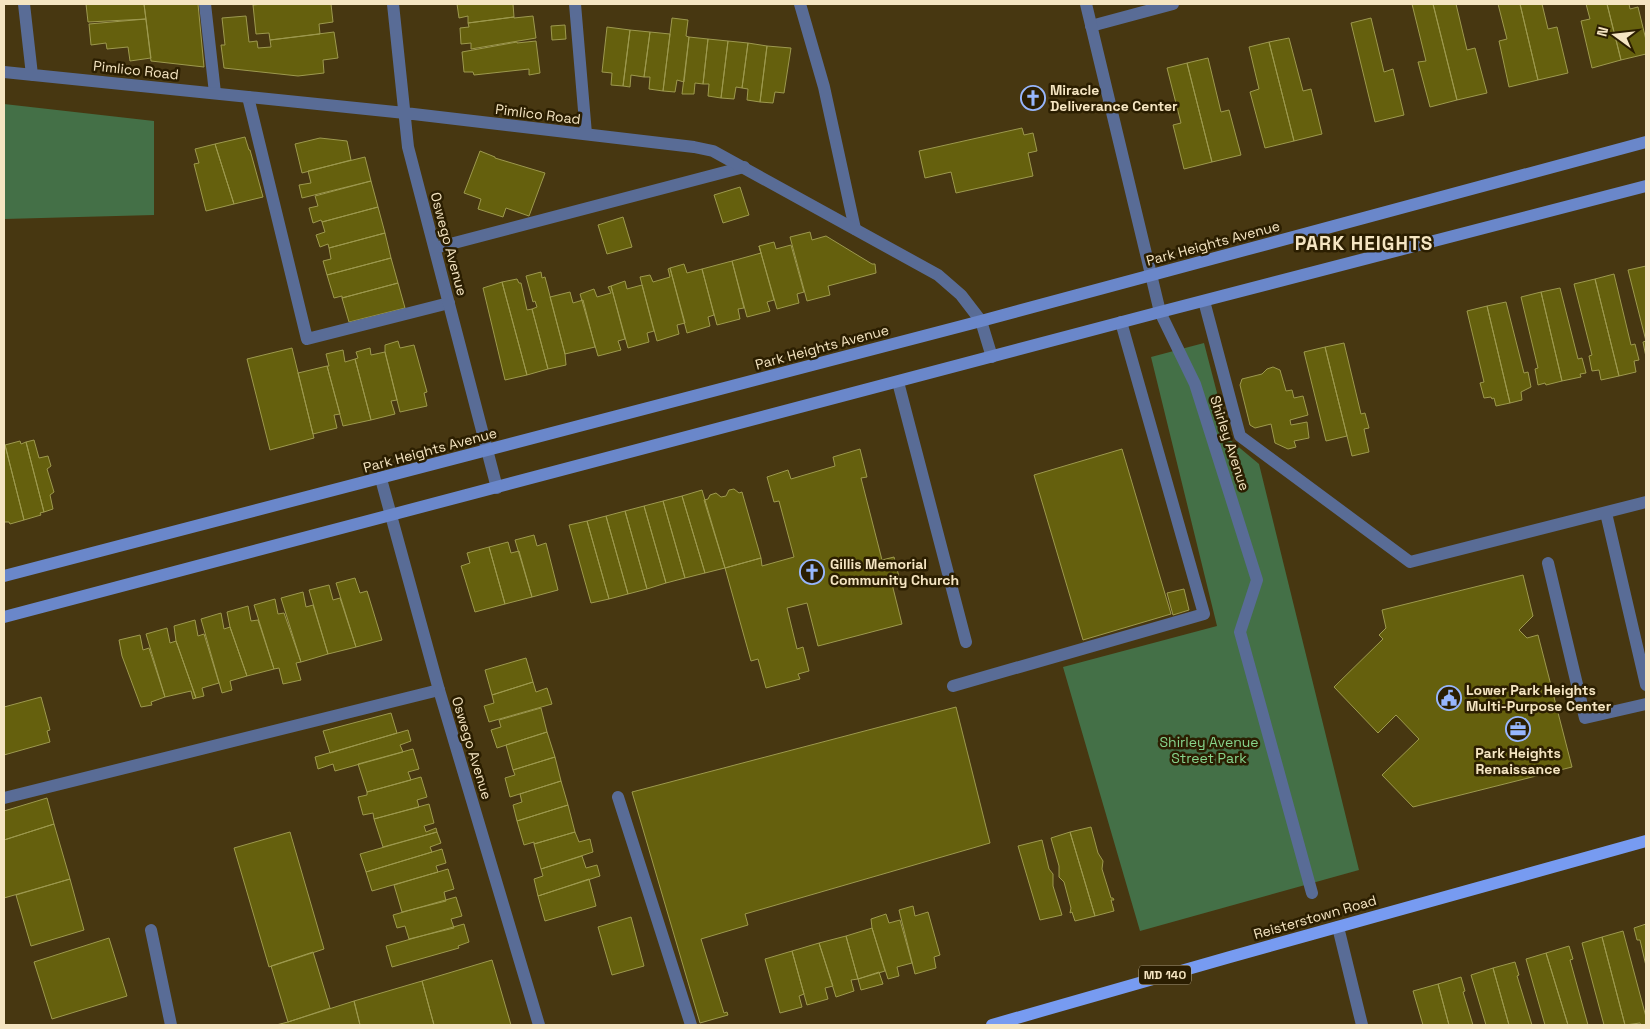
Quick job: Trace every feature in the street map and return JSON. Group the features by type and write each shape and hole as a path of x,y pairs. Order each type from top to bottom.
{"main road":[{"name":"Park Heights Avenue","path":"4,576 381,479 1646,142"},
{"path":"4,617 1121,322 1646,186"},
{"name":"Reisterstown Road","path":"992,1025 1646,841"}],"street":[{"path":"24,4 32,75"},
{"path":"205,4 215,93"},
{"name":"Oswego Avenue","path":"393,4 408,147 497,488"},
{"path":"575,4 586,134"},
{"path":"800,4 829,110 855,229"},
{"name":"Shirley Avenue","path":"1086,4 1160,312 1195,384 1257,580 1240,632 1312,893"},
{"path":"1091,26 1173,4"},
{"name":"Pimlico Road","path":"4,72 586,134 713,151 938,275 961,295 981,320 992,357"},
{"path":"248,97 307,339 449,303"},
{"path":"435,248 744,167"},
{"path":"1204,301 1240,436 1410,562 1646,502"},
{"path":"952,686 1204,614 1121,322"},
{"path":"898,382 966,642"},
{"name":"Oswego Avenue","path":"381,479 439,690 540,1025"},
{"path":"1606,513 1646,685"},
{"path":"1548,563 1585,718 1646,704"},
{"path":"4,798 439,690"},
{"path":"618,797 692,1025"},
{"path":"1338,927 1362,1025"},
{"path":"151,930 171,1025"}],"green space":[{"path":"4,104 154,121 154,215 4,219"},
{"name":"Shirley Avenue Street Park","path":"1204,343 1229,439 1259,464 1359,870 1140,931 1063,667 1217,626 1151,357"}],"building":[{"path":"86,4 144,4 146,19 88,22"},
{"path":"144,4 198,4 204,67 151,61"},
{"path":"331,4 333,22 319,24 320,34 270,40 269,33 256,34 253,5"},
{"path":"457,4 513,4 514,17 468,23 468,16 459,18"},
{"path":"1412,4 1433,4 1457,100 1430,107 1418,62 1426,61"},
{"path":"1433,4 1456,4 1467,50 1475,48 1487,93 1457,100"},
{"path":"1498,4 1520,4 1538,80 1509,87 1499,41 1507,39"},
{"path":"1520,4 1542,4 1548,29 1557,27 1568,73 1538,80"},
{"path":"1586,4 1607,4 1621,60 1592,68 1581,21 1590,19"},
{"path":"1607,4 1629,4 1630,9 1638,7 1646,40 1646,54 1621,60"},
{"path":"246,16 249,42 257,41 258,48 271,47 270,40 334,32 338,58 323,60 324,73 298,76 224,68 221,45 225,45 222,18"},
{"path":"533,16 536,38 471,49 471,43 461,44 460,28 469,27 468,23"},
{"path":"672,18 688,20 686,36 689,37 684,82 677,80 675,92 663,91"},
{"path":"1371,18 1384,72 1393,69 1404,115 1375,122 1351,23"},
{"path":"146,19 151,58 130,61 128,47 107,49 106,43 91,45 89,24"},
{"path":"565,25 566,39 552,40 551,26"},
{"path":"607,27 630,30 623,86 611,85 612,73 602,72"},
{"path":"630,30 650,32 644,77 631,75 630,87 623,86"},
{"path":"650,32 670,34 663,91 649,89 650,77 644,77"},
{"path":"689,37 708,39 703,84 695,83 694,94 682,94"},
{"path":"1289,38 1303,91 1311,89 1322,134 1294,141 1269,42"},
{"path":"708,39 728,41 721,98 708,96 709,84 703,84"},
{"path":"536,41 540,73 529,75 529,69 474,75 473,72 464,72 462,52 517,42"},
{"path":"728,41 748,43 742,88 736,87 734,99 721,98"},
{"path":"1269,42 1294,141 1265,148 1250,92 1259,89 1249,47"},
{"path":"748,43 767,46 760,102 747,100 748,89 742,88"},
{"path":"767,46 791,48 784,93 775,92 773,103 760,102"},
{"path":"1208,58 1221,112 1229,110 1241,155 1212,162 1187,63"},
{"path":"1187,63 1212,162 1184,169 1173,125 1181,123 1167,68"},
{"path":"1022,128 1024,135 1033,133 1037,151 1028,153 1033,176 956,193 951,172 925,178 919,151"},
{"path":"245,137 263,197 234,204 215,144"},
{"path":"320,138 347,141 351,160 302,173 295,144"},
{"path":"215,144 234,204 206,211 194,164 199,163 195,149"},
{"path":"480,151 495,158 545,173 529,216 506,208 503,217 478,209 481,199 464,193"},
{"path":"365,157 371,181 302,198 299,185 311,183 308,171"},
{"path":"371,181 378,207 313,223 309,208 318,206 315,196"},
{"path":"740,187 749,215 723,223 714,195"},
{"path":"378,207 385,233 329,248 328,244 320,247 316,235 325,232 322,222"},
{"path":"623,217 632,247 607,254 598,225"},
{"path":"810,232 812,240 826,236 875,264 876,273 828,286 830,295 807,301 790,237"},
{"path":"385,233 391,258 327,275 323,261 331,259 329,248"},
{"path":"774,242 776,249 791,245 804,292 797,294 799,303 777,309 759,246"},
{"path":"761,253 774,300 767,302 770,311 747,317 732,261"},
{"path":"391,258 398,283 342,298 342,296 334,298 327,275"},
{"path":"732,261 744,308 738,309 740,319 717,325 702,269"},
{"path":"684,264 687,273 702,269 714,315 708,317 710,326 687,333 670,268"},
{"path":"1646,266 1646,341 1628,270"},
{"path":"670,268 685,323 677,325 679,334 657,341 640,277 650,275 653,282 670,277 668,269"},
{"path":"541,272 542,278 545,277 565,354 566,365 548,369 532,309 537,307 535,301 533,302 526,276"},
{"path":"1614,274 1631,345 1635,344 1639,360 1634,361 1636,372 1619,376 1595,279"},
{"path":"517,279 521,283 527,310 532,309 548,369 527,375 502,282"},
{"path":"1595,279 1619,376 1601,380 1599,370 1592,371 1589,356 1592,355 1574,284"},
{"path":"625,281 627,289 642,285 654,331 647,333 649,342 628,348 611,286"},
{"path":"502,282 527,375 505,380 483,288"},
{"path":"398,283 405,308 349,322 342,298"},
{"path":"611,286 625,339 618,341 621,350 598,356 580,294 594,289 597,297 611,293 608,287"},
{"path":"1560,288 1578,359 1582,358 1586,373 1580,374 1581,377 1562,381 1541,292"},
{"path":"570,292 573,303 583,300 595,347 565,354 550,297"},
{"path":"1541,292 1562,381 1546,385 1545,383 1538,385 1535,369 1538,368 1521,297"},
{"path":"1506,302 1524,373 1528,372 1531,387 1521,392 1522,400 1510,403 1487,306"},
{"path":"1487,306 1510,403 1496,406 1494,398 1484,398 1480,383 1484,382 1467,311"},
{"path":"398,341 400,348 414,345 427,392 424,393 427,406 400,412 385,352 385,345"},
{"path":"1646,341 1646,357 1643,342"},
{"path":"1344,343 1361,414 1365,413 1369,428 1364,429 1369,452 1352,456 1325,347"},
{"path":"1325,347 1347,436 1326,441 1304,352"},
{"path":"292,348 314,438 270,450 247,359"},
{"path":"370,348 371,355 385,352 397,400 391,401 395,414 371,420 355,359 358,358 356,352"},
{"path":"343,350 345,362 355,359 371,420 343,426 327,366 329,366 326,354"},
{"path":"327,366 340,414 334,415 337,428 313,434 298,373"},
{"path":"1273,367 1280,370 1286,391 1292,390 1294,398 1303,396 1308,415 1290,420 1291,425 1307,422 1309,438 1294,441 1296,447 1288,449 1275,443 1271,424 1255,428 1250,425 1240,385 1242,379 1262,374 1267,369"},
{"path":"34,440 39,458 48,456 51,466 47,469 54,492 50,495 53,509 44,512 26,442"},
{"path":"20,441 21,444 26,442 44,512 40,513 41,515 24,520 5,445"},
{"path":"5,445 24,520 10,524 9,522 4,522"},
{"name":"Gillis Memorial Community Church","path":"860,449 867,477 861,478 882,560 894,557 899,577 891,580 902,624 818,646 807,603 787,608 797,649 803,647 809,671 798,674 800,679 766,688 758,659 751,661 725,568 761,558 762,566 794,557 779,501 774,502 767,477 788,470 791,479 835,466 833,457"},
{"path":"1122,449 1171,614 1083,640 1034,475"},
{"path":"734,489 739,493 742,492 761,558 725,568 704,500 716,493 721,497 726,496 729,490"},
{"path":"702,490 725,568 705,573 682,496"},
{"path":"682,496 705,573 685,578 663,501"},
{"path":"663,501 685,578 666,583 644,506"},
{"path":"644,506 666,583 647,589 625,511"},
{"path":"625,511 647,589 628,594 606,516"},
{"path":"606,516 628,594 609,599 587,521"},
{"path":"587,521 609,599 591,603 569,525"},
{"path":"534,535 537,546 546,543 558,590 532,597 515,540"},
{"path":"508,542 511,553 519,551 532,597 505,604 489,547"},
{"path":"489,547 505,604 475,612 461,566 470,563 467,553"},
{"name":"Lower Park Heights Multi-Purpose Center","path":"1523,575 1533,616 1519,630 1527,638 1538,635 1572,767 1413,807 1382,775 1419,739 1396,715 1378,733 1334,687 1383,639 1379,635 1386,628 1382,610"},
{"path":"355,578 360,593 367,591 382,640 356,647 336,583"},
{"path":"329,585 333,600 340,598 356,647 328,654 309,590"},
{"path":"1184,589 1189,610 1173,615 1167,593"},
{"path":"303,592 306,607 313,605 328,654 301,662 281,598"},
{"path":"275,599 278,614 284,613 301,662 296,663 301,680 283,684 279,668 274,669 254,605"},
{"path":"248,606 251,621 258,620 274,669 247,676 230,627 227,612"},
{"path":"221,613 224,629 230,627 247,676 230,681 232,690 222,693 201,619"},
{"path":"195,620 198,636 204,634 219,683 202,688 204,696 196,698 176,641 174,626"},
{"path":"167,628 170,643 176,641 196,698 193,699 191,691 165,697 146,634"},
{"path":"140,635 143,650 149,648 165,697 151,702 152,705 141,707 122,656 119,640"},
{"path":"526,658 533,682 492,695 485,670"},
{"path":"533,682 536,692 547,688 552,704 489,722 484,706 494,703 492,695"},
{"path":"41,697 50,730 47,731 50,742 4,755 4,707"},
{"path":"956,707 990,843 745,914 748,925 701,939 724,1013 727,1012 728,1015 700,1023 632,792"},
{"path":"541,708 547,732 497,748 491,730 501,727 499,720"},
{"path":"391,713 397,733 330,753 323,731"},
{"path":"408,730 411,741 400,745 403,752 335,771 333,764 318,769 315,757"},
{"path":"547,732 555,757 513,770 506,745"},
{"path":"413,749 419,769 408,772 411,780 367,792 358,764"},
{"path":"555,757 561,781 510,797 505,778 515,775 513,770"},
{"path":"421,777 427,797 417,800 419,807 374,819 373,813 363,815 358,797 367,795 367,792"},
{"path":"561,781 568,805 517,821 513,805 522,802 520,794"},
{"path":"47,798 54,824 4,840 4,811"},
{"path":"429,804 434,823 424,826 426,832 436,828 437,832 383,847 374,819"},
{"path":"568,805 575,832 534,844 534,842 524,845 517,821"},
{"path":"54,824 70,879 4,898 4,840"},
{"path":"1091,827 1098,853 1103,861 1102,869 1111,898 1114,900 1111,900 1114,911 1095,916 1070,832"},
{"path":"290,832 324,949 269,967 234,848"},
{"path":"437,832 441,843 430,847 432,852 366,872 360,854"},
{"path":"575,832 579,842 590,839 593,852 541,869 534,844"},
{"path":"1070,832 1095,916 1075,921 1072,912 1070,913 1071,908 1064,882 1059,877 1059,866 1051,838"},
{"path":"1042,840 1049,869 1053,874 1053,886 1062,915 1040,920 1018,846"},
{"path":"442,849 446,863 436,866 438,872 372,891 366,872"},
{"path":"582,856 586,868 597,865 600,876 538,896 534,879 543,876 541,869"},
{"path":"448,869 454,889 444,892 446,901 402,912 394,885"},
{"path":"70,879 84,930 31,946 16,895"},
{"path":"589,879 596,906 545,921 538,896"},
{"path":"456,897 462,916 451,919 454,928 409,939 405,926 397,928 393,915"},
{"path":"913,906 915,916 928,912 940,955 934,957 936,968 915,974 899,910"},
{"path":"886,914 889,923 900,920 912,963 897,967 899,976 888,979 871,919"},
{"path":"631,917 644,966 612,975 598,927"},
{"path":"464,924 469,942 458,946 459,948 392,967 386,946"},
{"path":"1646,924 1646,966 1640,940 1637,940 1634,928"},
{"path":"872,928 885,971 858,979 846,936"},
{"path":"1623,931 1646,1017 1646,1025 1641,1025 1640,1023 1625,1025 1602,937"},
{"path":"846,936 858,979 851,980 854,991 836,997 819,943"},
{"path":"1602,937 1625,1025 1604,1025 1582,943"},
{"path":"109,938 127,996 52,1019 34,962"},
{"path":"819,943 833,986 825,988 828,999 807,1005 792,951"},
{"path":"1569,946 1573,959 1570,960 1588,1025 1568,1025 1546,953"},
{"path":"792,951 804,994 799,996 802,1007 780,1013 765,959"},
{"path":"313,952 330,1008 288,1022 271,966"},
{"path":"1546,953 1568,1025 1545,1025 1526,959"},
{"path":"492,960 511,1025 434,1025 422,981"},
{"path":"1515,962 1519,975 1517,976 1532,1025 1509,1025 1493,968"},
{"path":"1493,968 1509,1025 1486,1025 1471,975"},
{"path":"879,972 883,984 861,990 858,979"},
{"path":"1461,977 1465,991 1463,992 1473,1025 1449,1025 1438,984"},
{"path":"422,981 434,1025 360,1025 354,1001"},
{"path":"1438,984 1449,1025 1423,1025 1413,991"},
{"path":"354,1001 360,1025 276,1025 288,1022"}],"place":[{"name":"Miracle Deliverance Center","path":"1033,98"},
{"name":"Gillis Memorial Community Church","path":"812,572"},
{"name":"Lower Park Heights Multi-Purpose Center","path":"1449,698"},
{"name":"Park Heights Renaissance","path":"1518,729"}],"district":[{"name":"PARK HEIGHTS","path":"1364,243"}]}
